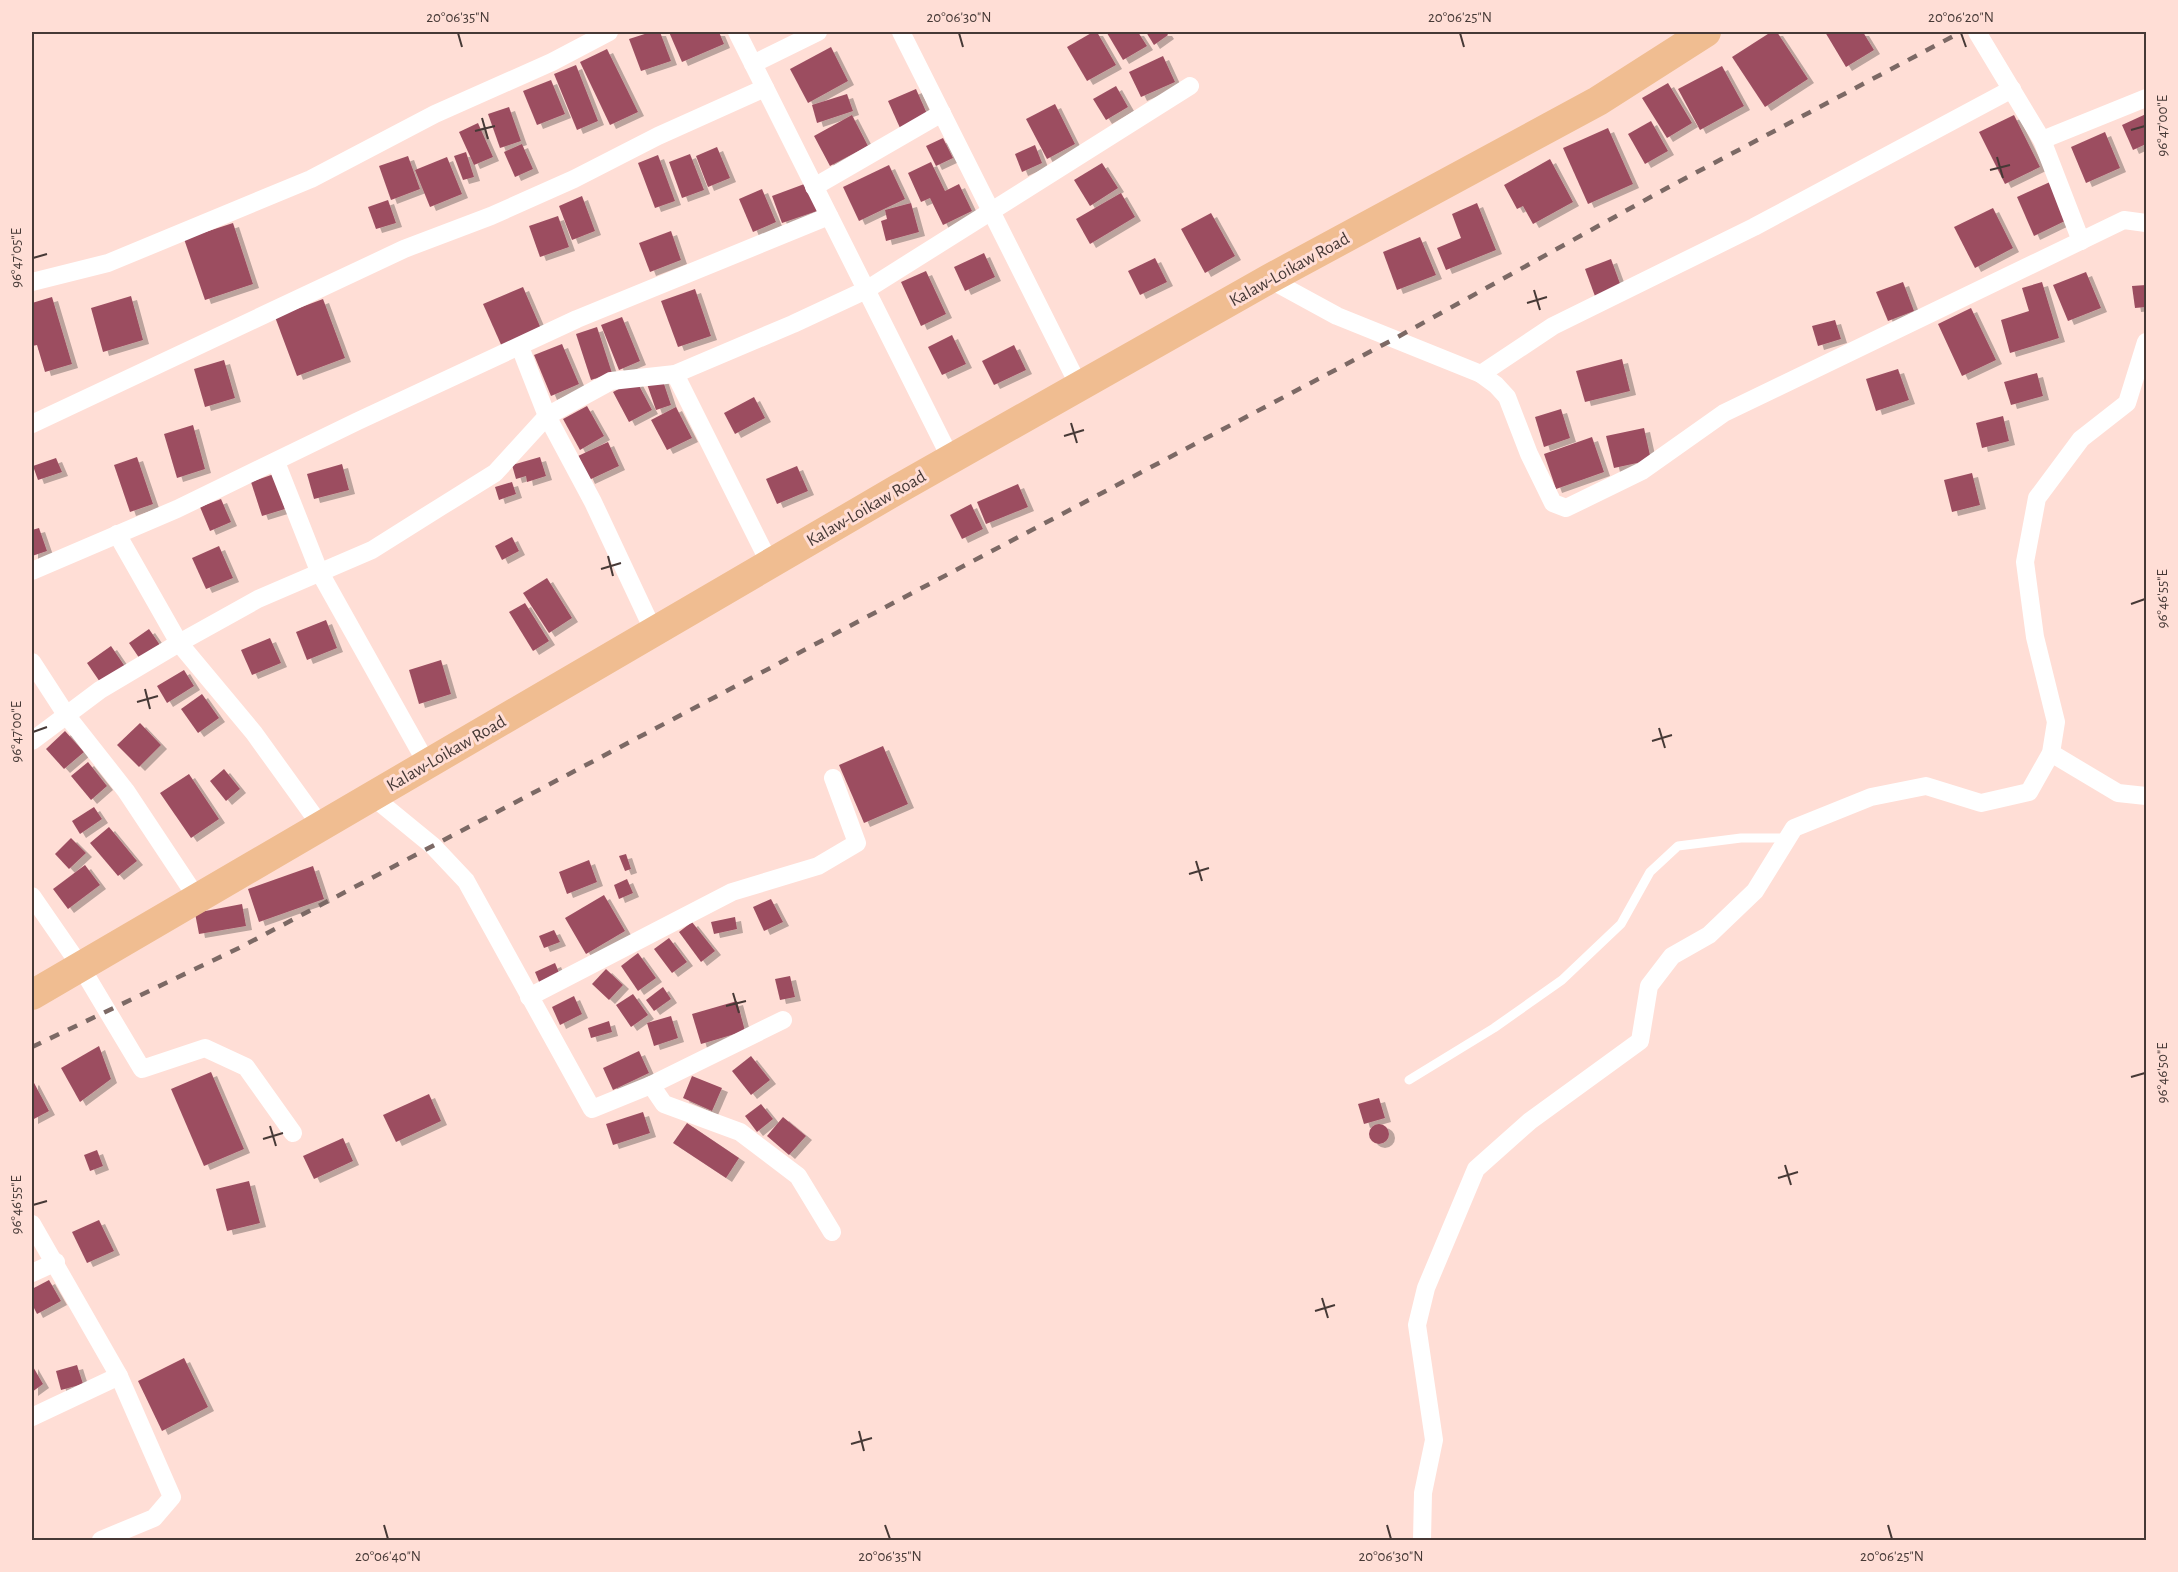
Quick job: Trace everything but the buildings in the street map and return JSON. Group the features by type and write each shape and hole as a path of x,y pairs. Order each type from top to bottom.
{"main road":[{"name":"Kalaw-Loikaw Road","path":"32,995 951,459 1269,279 1598,100 1706,32"}],"street":[{"path":"32,282 108,263 311,179 435,114 552,62 609,32"},
{"path":"737,32 951,459"},
{"path":"753,64 818,32"},
{"path":"901,32 1079,386"},
{"path":"1977,32 2042,140 2081,241"},
{"path":"32,741 100,690 178,643 258,599 372,550 495,473 547,416 611,381 675,374 866,290 1190,86"},
{"path":"32,424 404,249 491,216 574,179 658,136 765,88"},
{"path":"1481,374 1553,326 1754,227 2012,89"},
{"path":"2042,140 2146,98"},
{"path":"814,187 942,112"},
{"path":"32,571 177,509 358,421 577,319 829,216"},
{"path":"1269,279 1337,316 1481,374 1496,385 1507,397 1529,454 1553,503 1566,508 1642,471 1724,413 2124,220 2146,223"},
{"path":"1422,1540 1423,1493 1434,1440 1417,1325 1426,1288 1476,1169 1530,1121 1640,1041 1649,986 1672,956 1709,935 1755,891 1794,828 1871,797 1926,786 1981,803 2029,792 2051,753 2056,722 2035,638 2025,562 2037,498 2081,440 2127,404 2146,342"},
{"path":"520,347 547,416 593,502 654,632"},
{"path":"675,374 770,564"},
{"path":"276,462 319,571 427,764"},
{"path":"117,534 178,643 254,733 321,826"},
{"path":"32,662 67,716 126,791 197,898"},
{"path":"2051,753 2118,793 2146,796"},
{"path":"529,997 732,892 818,866 857,843 833,778"},
{"path":"372,796 433,846 466,881 592,1109 651,1085 783,1020"},
{"path":"32,896 81,966 142,1070 206,1048 246,1067 293,1133"},
{"path":"651,1085 664,1104 740,1132 798,1176 832,1232"},
{"path":"32,1224 56,1262 119,1376 172,1497 154,1518 101,1540"},
{"path":"32,1273 56,1262"},
{"path":"32,1417 119,1376"}],"lane":[{"path":"1409,1080 1494,1028 1562,980 1621,924 1650,872 1678,846 1741,838 1788,838"}],"railway":[{"path":"32,1047 239,948 1394,339 1667,188 1961,32"}]}
